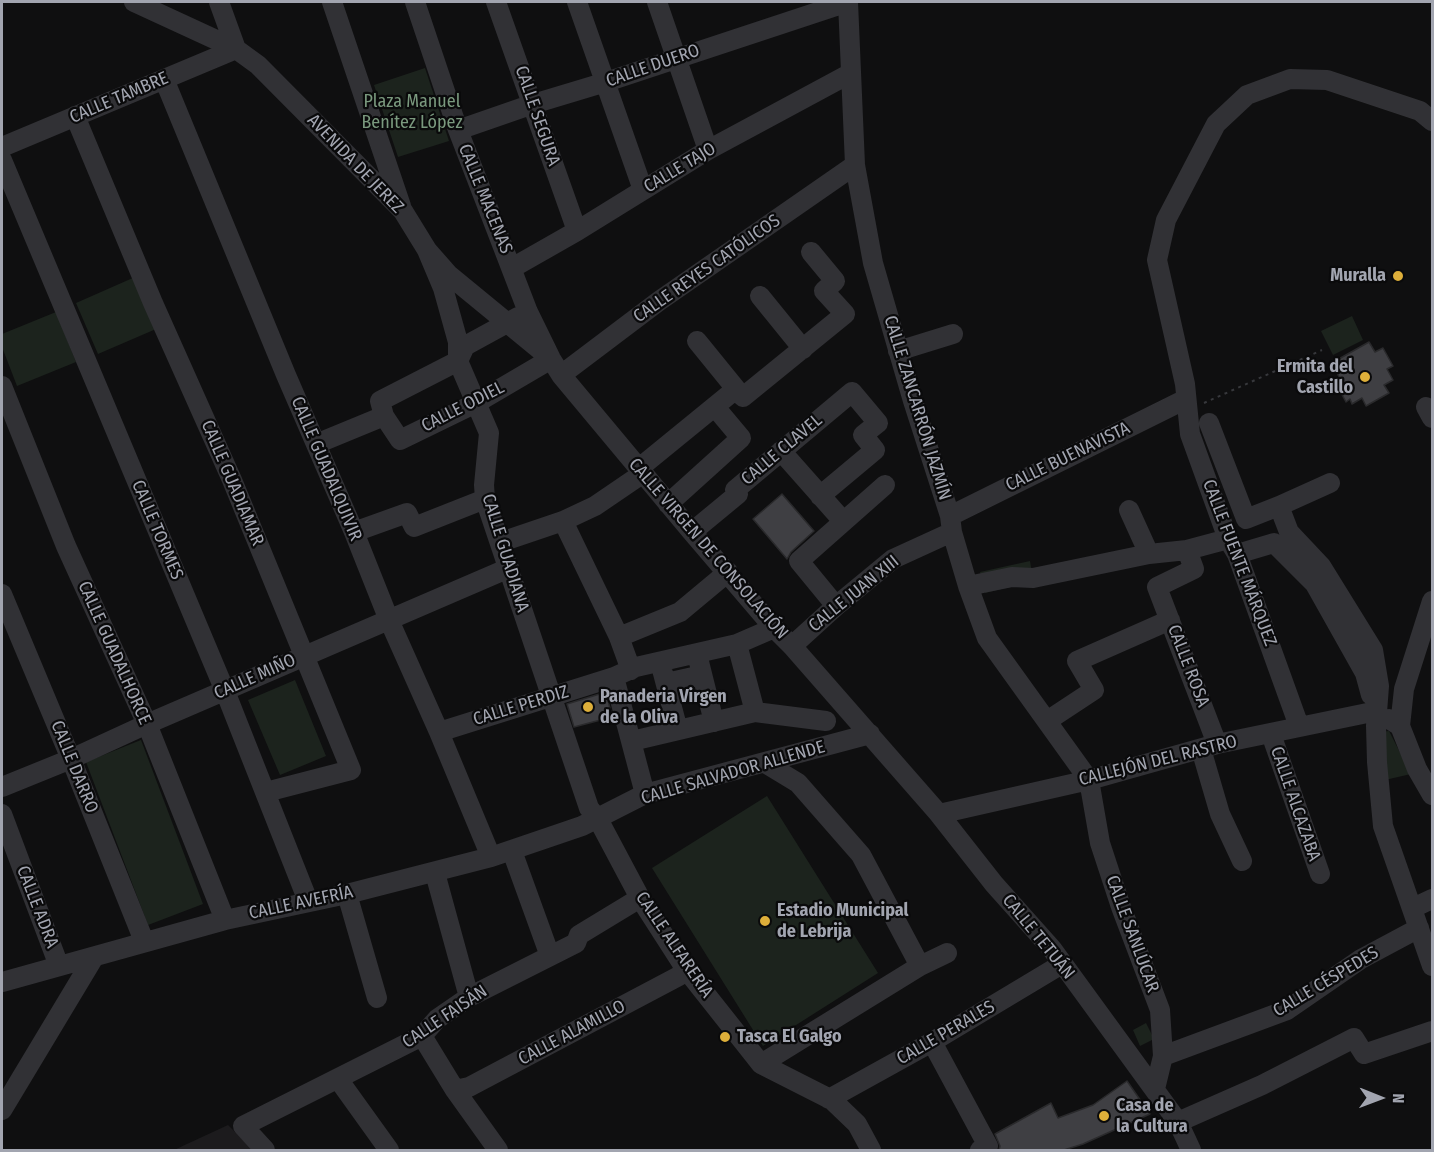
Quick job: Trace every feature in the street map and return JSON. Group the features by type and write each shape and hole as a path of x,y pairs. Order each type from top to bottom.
{"street":[{"name":"AVENIDA DE JEREZ","path":"134,2 236,50 258,65 403,211 427,249 449,275 509,322 556,367"},
{"path":"219,2 236,50"},
{"path":"332,2 403,211"},
{"name":"CALLE MACENAS","path":"418,2 458,130 528,312 556,367"},
{"name":"CALLE SEGURA","path":"496,2 577,231"},
{"path":"577,2 643,190"},
{"path":"657,2 708,150"},
{"name":"CALLE DUERO","path":"458,130 848,2"},
{"name":"CALLE ZANCARRÓN JAZMÍN","path":"848,2 855,165 873,263 948,528 987,638 1089,780"},
{"name":"CALLE TAMBRE","path":"2,147 236,50"},
{"name":"CALLE TAJO","path":"512,268 577,231 708,150 851,73"},
{"name":"CALLE GUADALQUIVIR","path":"164,79 389,620 440,732 491,857"},
{"path":"1330,483 1246,519 1199,408 1185,384 1157,260 1166,220 1216,124 1246,95 1290,79 1327,80 1420,111 1432,121"},
{"name":"CALLE GUADIAMAR","path":"75,116 153,303 232,480 351,770 266,792"},
{"name":"CALLE TORMES","path":"2,160 225,691 308,901"},
{"name":"CALLE REYES CATÓLICOS","path":"556,367 659,301 855,165"},
{"name":"CALLE GUADIANA","path":"427,249 443,288 458,342 458,360 489,433 484,485 485,499 589,808 598,819"},
{"path":"501,542 563,521 595,506 715,407 740,393 802,349 845,314 824,291 835,281 810,252"},
{"path":"760,296 802,349"},
{"path":"316,444 384,416 380,401 458,360 465,346 528,312"},
{"path":"898,351 953,334"},
{"path":"697,340 740,393"},
{"name":"CALLE ODIEL","path":"384,416 400,440 556,367"},
{"name":"CALLE VIRGEN DE CONSOLACIÓN","path":"556,367 640,471 774,628 870,734"},
{"name":"CALLE GUADALHORCE","path":"2,386 66,546 147,724 225,920"},
{"name":"CALLE CLAVEL","path":"692,532 738,494 735,490 852,392 878,423 863,435 875,450 820,495"},
{"path":"668,504 741,438 715,407"},
{"name":"CALLE BUENAVISTA","path":"948,528 1199,408"},
{"name":"CALLE FUENTE MÁRQUEZ","path":"1199,408 1190,434 1297,719"},
{"path":"781,451 843,521"},
{"path":"836,606 799,561 885,485"},
{"path":"354,532 407,513 414,527 485,499"},
{"path":"1280,506 1289,532 1321,566 1373,650 1379,686 1377,762 1383,826 1432,966"},
{"path":"1129,510 1149,554"},
{"path":"563,521 620,637 622,673 632,741 645,794"},
{"name":"CALLE JUAN XIII","path":"792,646 893,559 948,528"},
{"path":"968,586 1012,577 1033,578 1149,554 1274,543 1315,585 1365,674 1377,711 1400,726 1425,769 1432,795"},
{"name":"CALLE ROSA","path":"1187,550 1194,569 1157,587 1170,620 1209,747 1220,814 1242,861"},
{"name":"CALLE MIÑO","path":"2,787 509,568"},
{"path":"620,637 680,612 728,572"},
{"name":"CALLE DARRO","path":"2,594 144,941"},
{"path":"1400,726 1404,689 1432,601"},
{"path":"1047,721 1094,690 1077,661 1170,620"},
{"name":"CALLE PERDIZ","path":"440,732 622,673 737,644 774,628"},
{"path":"737,644 755,712"},
{"path":"697,654 714,722"},
{"path":"660,662 678,730"},
{"path":"666,683 702,675"},
{"name":"CALLEJÓN DEL RASTRO","path":"939,814 1089,780 1209,747 1271,734 1297,719 1377,711"},
{"path":"632,741 755,712 826,721"},
{"name":"CALLE SALVADOR ALLENDE","path":"598,819 645,794 870,734"},
{"name":"CALLE TETUÁN","path":"870,734 939,814 994,884 1052,949 1178,1122 1191,1150"},
{"name":"CALLE ALCAZABA","path":"1271,734 1320,874"},
{"path":"765,763 798,783 861,855 920,966"},
{"name":"CALLE SANLÚCAR","path":"1089,780 1100,843 1121,907 1160,1010 1163,1056 1155,1089"},
{"name":"CALLE ADRA","path":"2,814 60,966"},
{"name":"CALLE AVEFRÍA","path":"2,982 225,920 435,873 512,851 598,819"},
{"name":"CALLE ALFARERÍA","path":"598,819 640,898 685,968 761,1064"},
{"path":"512,851 550,956"},
{"path":"435,873 469,997"},
{"path":"347,894 377,998"},
{"name":"CALLE FAISÁN","path":"265,1150 243,1126 422,1036 437,1019 469,997 576,943 579,935 640,898"},
{"path":"1413,908 1432,898"},
{"name":"CALLE CÉSPEDES","path":"1163,1056 1287,1010 1361,959 1419,928"},
{"path":"761,1064 920,966 947,953"},
{"path":"2,1110 94,957"},
{"name":"CALLE PERALES","path":"829,1099 932,1042 1062,964"},
{"name":"CALLE ALAMILLO","path":"455,1090 469,1088 679,976 685,968"},
{"path":"1178,1122 1359,1046 1432,1031"},
{"path":"422,1036 455,1090 498,1150"},
{"path":"932,1042 984,1148"},
{"path":"761,1064 829,1099 857,1124 871,1150"},
{"path":"338,1079 387,1150"}],"path":[{"path":"1199,408 1322,350"}],"shaded area":[{"path":"228,1125 253,1150 174,1150"}],"green space":[{"name":"Plaza Manuel Benítez López","path":"425,68 449,141 398,157 374,85"},
{"path":"135,277 156,329 98,354 76,303"},
{"path":"56,312 76,362 17,386 2,347 2,334"},
{"path":"1352,316 1363,340 1333,355 1321,331"},
{"path":"1030,561 1034,586 1027,583 985,593 980,572"},
{"path":"295,680 326,756 280,775 248,700"},
{"path":"1389,731 1411,774 1385,780 1380,732"},
{"path":"141,740 203,904 148,925 86,762"},
{"name":"Estadio Municipal de Lebrija","path":"767,796 878,973 763,1046 652,868"},
{"path":"1146,1023 1154,1039 1140,1046 1133,1030"}],"building":[{"name":"Ermita del Castillo","path":"1369,342 1375,352 1383,348 1393,366 1387,369 1393,380 1384,385 1389,393 1366,406 1362,398 1352,404 1350,399 1346,402 1340,391 1345,388 1337,373 1343,370 1337,360"},
{"path":"782,494 814,531 791,552 787,559 753,519"},
{"path":"606,692 612,717 574,727 567,704"},
{"name":"Casa de la Cultura","path":"1127,1081 1150,1114 1083,1144 1064,1150 999,1150 1000,1146 995,1134 1051,1103 1058,1118 1093,1105"}],"place":[{"name":"Muralla","path":"1398,276"},
{"name":"Ermita del Castillo","path":"1365,377"},
{"name":"Panaderia Virgen de la Oliva","path":"588,707"},
{"name":"Estadio Municipal de Lebrija","path":"765,921"},
{"name":"Tasca El Galgo","path":"725,1037"},
{"name":"Casa de la Cultura","path":"1104,1116"}]}
